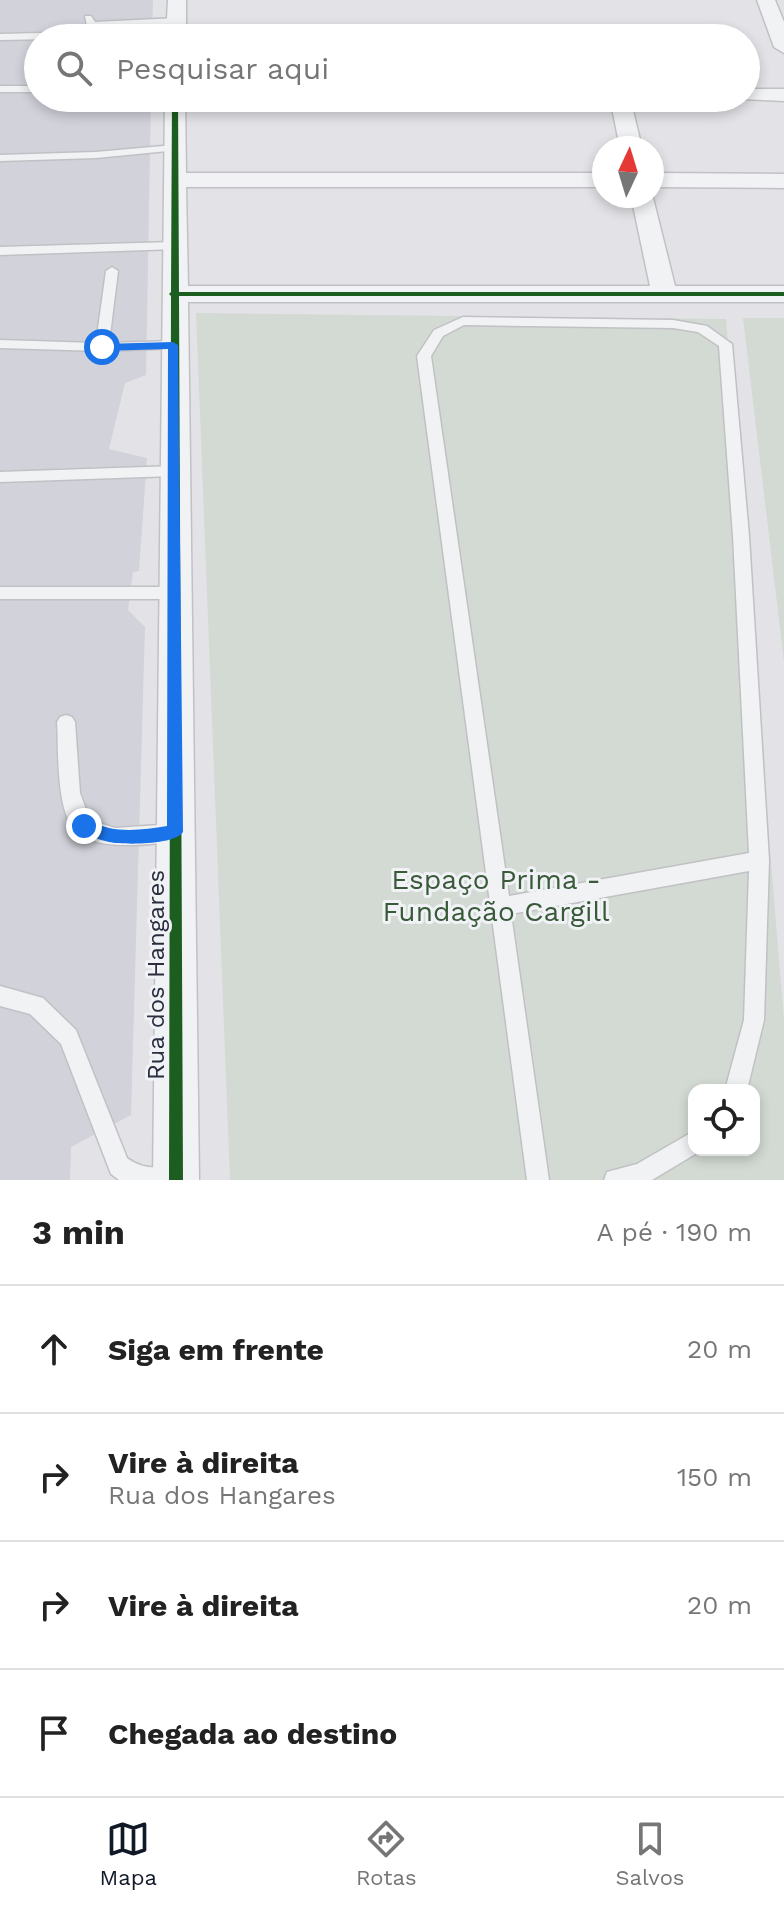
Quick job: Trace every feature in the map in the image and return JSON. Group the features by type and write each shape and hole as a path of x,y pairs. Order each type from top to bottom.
{"street":[{"path":"176,24 177,0"},
{"path":"766,0 784,47"},
{"path":"760,95 784,95"},
{"name":"Rua dos Hangares","path":"175,112 176,1180"},
{"path":"623,112 628,136"},
{"path":"174,164 592,180"},
{"path":"664,180 784,181"},
{"path":"645,208 664,294"},
{"path":"173,294 784,294"}],"lane":[{"path":"88,18 90,24"},
{"path":"0,37 24,36"},
{"path":"0,89 24,89"},
{"path":"0,158 96,155 174,164"},
{"path":"0,251 173,246"},
{"path":"102,347 112,271"},
{"path":"538,1180 424,356 430,339 446,326 463,321 673,324 702,329 725,344 741,536 759,860 754,1020 738,1084"},
{"path":"0,344 102,347 173,345"},
{"path":"0,477 174,471"},
{"path":"0,593 174,593"},
{"path":"66,722 74,811 84,826 109,835 123,836 175,832"},
{"path":"500,907 759,860"},
{"path":"0,996 36,1005 69,1037 119,1166 135,1178 169,1180"},
{"path":"615,1180 641,1174 688,1146"}],"shaded area":[{"path":"0,0 153,0 152,24 24,24 24,112 151,112 146,375 125,383 109,449 147,458 139,571 133,572 128,610 145,627 131,1115 71,1147 70,1180 0,1180"}],"green space":[{"name":"Espaço Prima - Fundação Cargill","path":"196,313 726,319 784,1019 784,1180 230,1180"},
{"path":"743,318 784,318 784,662"}],"cycle path":[{"path":"175,112 176,1180"},
{"path":"173,294 784,294"}],"route":[{"path":"84,826 109,835 137,837 175,832 173,345 102,347"}]}
